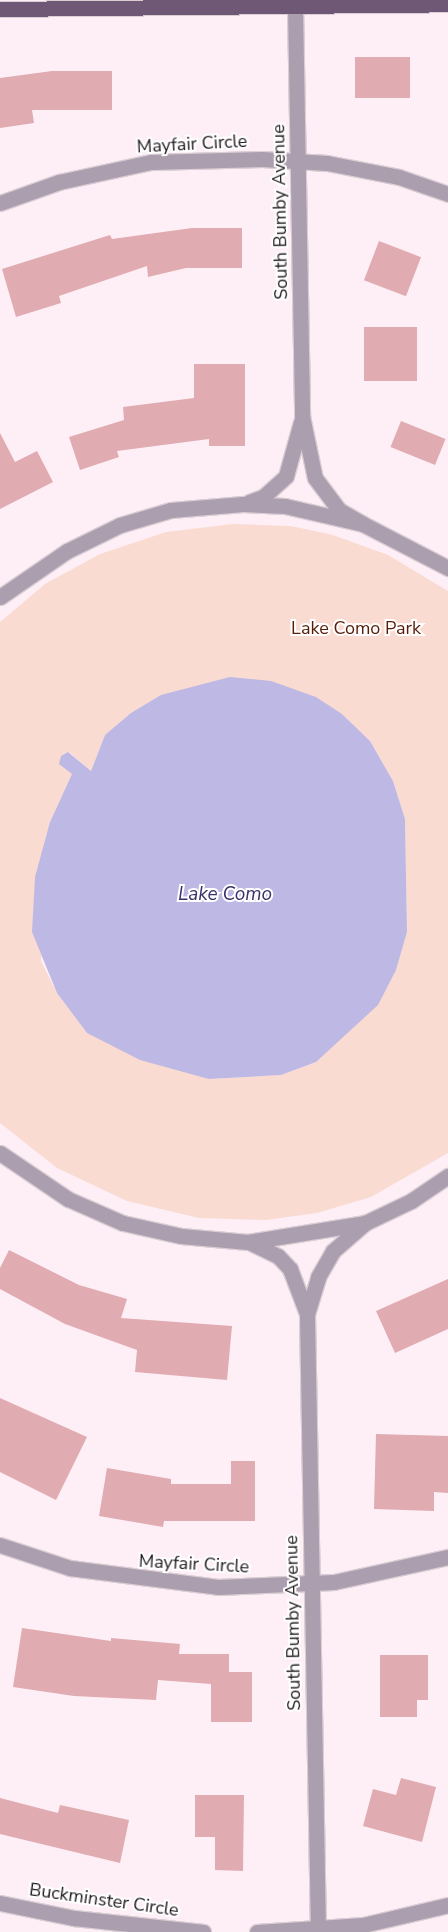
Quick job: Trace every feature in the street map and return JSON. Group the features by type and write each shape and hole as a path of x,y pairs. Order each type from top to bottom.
{"main road":[{"path":"0,9 295,2 448,4"}],"street":[{"name":"South Bumby Avenue","path":"295,2 302,416 315,478 339,510 363,524"},
{"name":"Mayfair Circle","path":"0,203 59,182 152,162 297,159 399,177 448,194"},
{"name":"South Bumby Avenue","path":"243,504 263,497 286,476 302,416"},
{"path":"0,597 67,551 120,525 171,510 243,504 285,506 363,524 448,568"},
{"path":"0,1153 68,1199 123,1223 181,1236 248,1242 364,1222 411,1201 448,1176"},
{"name":"South Bumby Avenue","path":"318,1931 307,1314 318,1277 334,1251 364,1222"},
{"name":"South Bumby Avenue","path":"248,1242 278,1256 290,1269 307,1314"},
{"name":"Mayfair Circle","path":"0,1545 70,1568 129,1579 218,1588 311,1584 391,1572 448,1556"},
{"name":"Buckminster Circle","path":"0,1903 74,1918 204,1932"},
{"path":"257,1932 318,1931 448,1905"}],"green space":[{"name":"Lake Como Park","path":"233,524 291,526 333,535 388,555 448,591 448,1153 371,1197 317,1213 266,1220 199,1218 127,1201 57,1168 0,1123 0,622 45,584 100,554 166,532","holes":["161,695 342,714 370,741 393,781 405,819 407,932 396,970 316,1062 281,1075 209,1079 87,1033 57,993 41,961 50,822 72,774 69,752 91,771 105,735"]}],"water":[{"name":"Lake Como","path":"230,677 271,681 316,697 342,714 370,741 393,781 405,819 407,932 396,970 378,1005 316,1062 281,1075 209,1079 140,1060 87,1033 57,993 32,932 35,877 50,822 72,774 59,764 61,756 68,752 91,771 105,735 131,713 161,695"}],"building":[{"path":"355,57 410,57 410,98 355,98"},
{"path":"52,71 112,71 112,110 32,110 34,123 0,128 0,78"},
{"path":"192,228 242,228 242,268 186,268 148,277 147,266 59,296 61,303 16,317 2,269 110,235 112,239"},
{"path":"379,241 421,257 406,296 364,280"},
{"path":"364,327 417,327 417,381 364,381"},
{"path":"194,364 245,364 245,446 209,446 209,439 117,451 119,457 80,470 69,437 124,420 123,407 194,398"},
{"path":"401,421 446,439 435,465 391,447"},
{"path":"0,433 15,462 37,451 53,482 0,509"},
{"path":"9,1250 79,1285 127,1299 121,1318 232,1326 227,1380 135,1372 137,1350 65,1324 0,1289 0,1268"},
{"path":"448,1279 448,1329 395,1353 376,1311"},
{"path":"0,1398 87,1437 56,1500 0,1472"},
{"path":"376,1434 448,1436 448,1493 434,1492 434,1511 374,1509"},
{"path":"231,1461 255,1461 255,1521 164,1521 163,1527 99,1516 107,1468 171,1479 171,1484 231,1484"},
{"path":"22,1628 111,1641 111,1638 180,1644 179,1654 229,1654 229,1672 252,1672 252,1722 211,1722 211,1684 158,1680 156,1700 74,1696 13,1687"},
{"path":"380,1655 428,1655 428,1700 417,1700 417,1717 380,1717"},
{"path":"401,1778 436,1787 422,1842 363,1826 373,1789 396,1795"},
{"path":"195,1795 244,1795 243,1871 215,1870 215,1837 195,1837"},
{"path":"0,1798 58,1813 60,1805 129,1820 120,1863 0,1834"}]}
